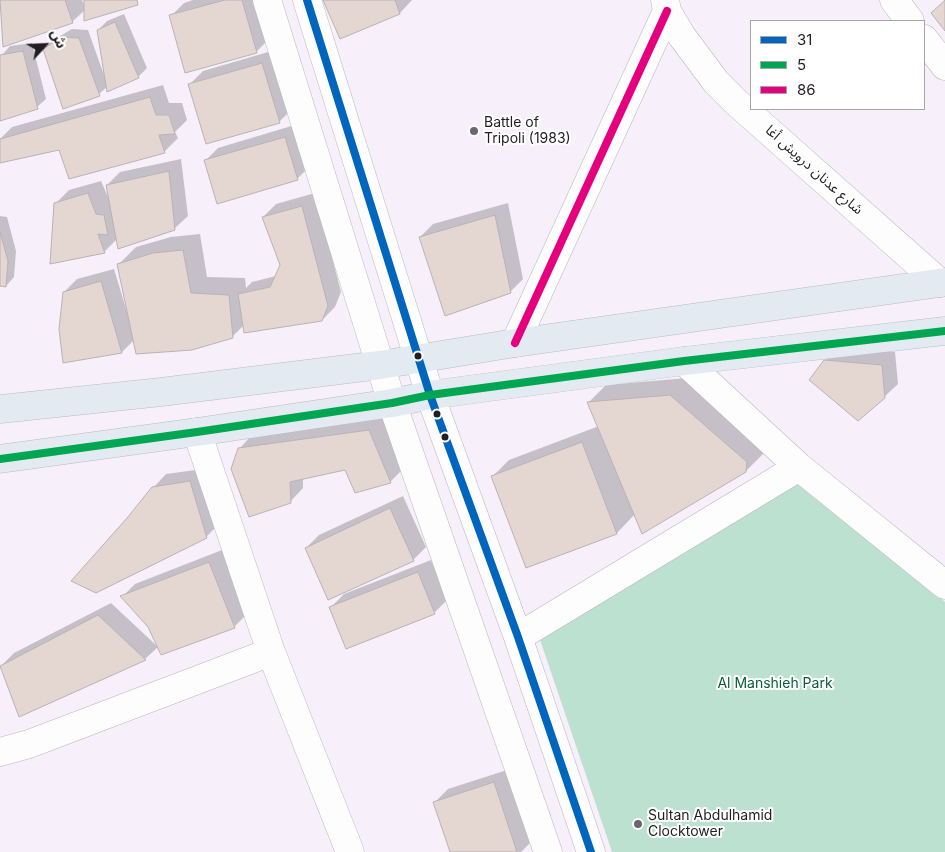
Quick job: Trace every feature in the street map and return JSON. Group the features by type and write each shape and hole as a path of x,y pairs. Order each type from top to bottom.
{"highway":[{"path":"0,409 161,392 380,365 515,343 942,282"},
{"path":"0,459 392,403 430,395 684,361 945,331"}],"street":[{"path":"267,0 392,403 548,852"},
{"path":"307,0 430,395 518,637 584,850"},
{"path":"894,0 909,20"},
{"path":"515,343 666,5"},
{"name":"شارع عدنان درويش أغا","path":"666,5 681,36 698,60 736,102 942,282"},
{"path":"925,40 945,66"},
{"path":"684,361 799,467 945,585"},
{"path":"197,432 271,652 350,852"},
{"path":"518,637 799,467"},
{"path":"0,752 29,744 271,652"}],"green space":[{"name":"Al Manshieh Park","path":"793,476 945,602 945,852 612,852 537,631"}],"building":[{"path":"0,0 65,0 73,23 3,47"},
{"path":"84,0 137,0 138,5 84,21"},
{"path":"225,0 242,0 257,53 185,73 169,15"},
{"path":"323,0 395,0 400,14 340,39"},
{"path":"945,0 945,31 931,13"},
{"path":"115,22 139,78 107,92 97,30"},
{"path":"62,37 79,38 100,96 63,109 43,49"},
{"path":"23,51 38,109 0,121 0,55"},
{"path":"262,63 280,123 206,144 188,84"},
{"path":"150,97 156,115 169,115 175,134 159,135 165,153 69,179 59,150 0,163 0,139"},
{"path":"285,137 298,180 217,204 204,160"},
{"path":"169,171 175,230 118,249 106,185"},
{"path":"88,193 96,214 104,215 108,235 98,234 105,253 50,264 54,203"},
{"path":"302,206 328,306 322,321 244,333 238,294 270,287 280,265 262,217"},
{"path":"495,215 511,293 445,316 419,237"},
{"path":"0,232 8,261 6,287 0,286"},
{"path":"183,250 191,293 229,295 233,338 192,350 136,354 117,264 153,253"},
{"path":"101,281 122,353 63,363 59,329 63,292"},
{"path":"824,360 882,365 885,398 858,421 809,380"},
{"path":"670,395 747,462 746,472 642,534 587,402"},
{"path":"369,430 391,483 355,493 345,470 290,482 291,503 249,517 231,469 238,448"},
{"path":"582,442 617,534 526,568 491,476"},
{"path":"190,481 207,538 96,593 71,581 152,487"},
{"path":"390,508 414,561 328,600 305,548"},
{"path":"209,562 235,628 161,655 148,627 120,596"},
{"path":"418,572 435,614 346,649 329,607"},
{"path":"98,615 146,660 19,717 0,666"},
{"path":"494,782 517,852 450,852 433,802"}],"transit line":[{"name":"31","path":"307,0 430,395 518,637 591,852"},
{"name":"86","path":"515,343 667,11"},
{"name":"5","path":"0,459 392,403 430,395 684,361 945,331"}],"place":[{"name":"Battle of Tripoli (1983)","path":"474,131"},
{"name":"Sultan Abdulhamid Clocktower","path":"638,824"}]}
